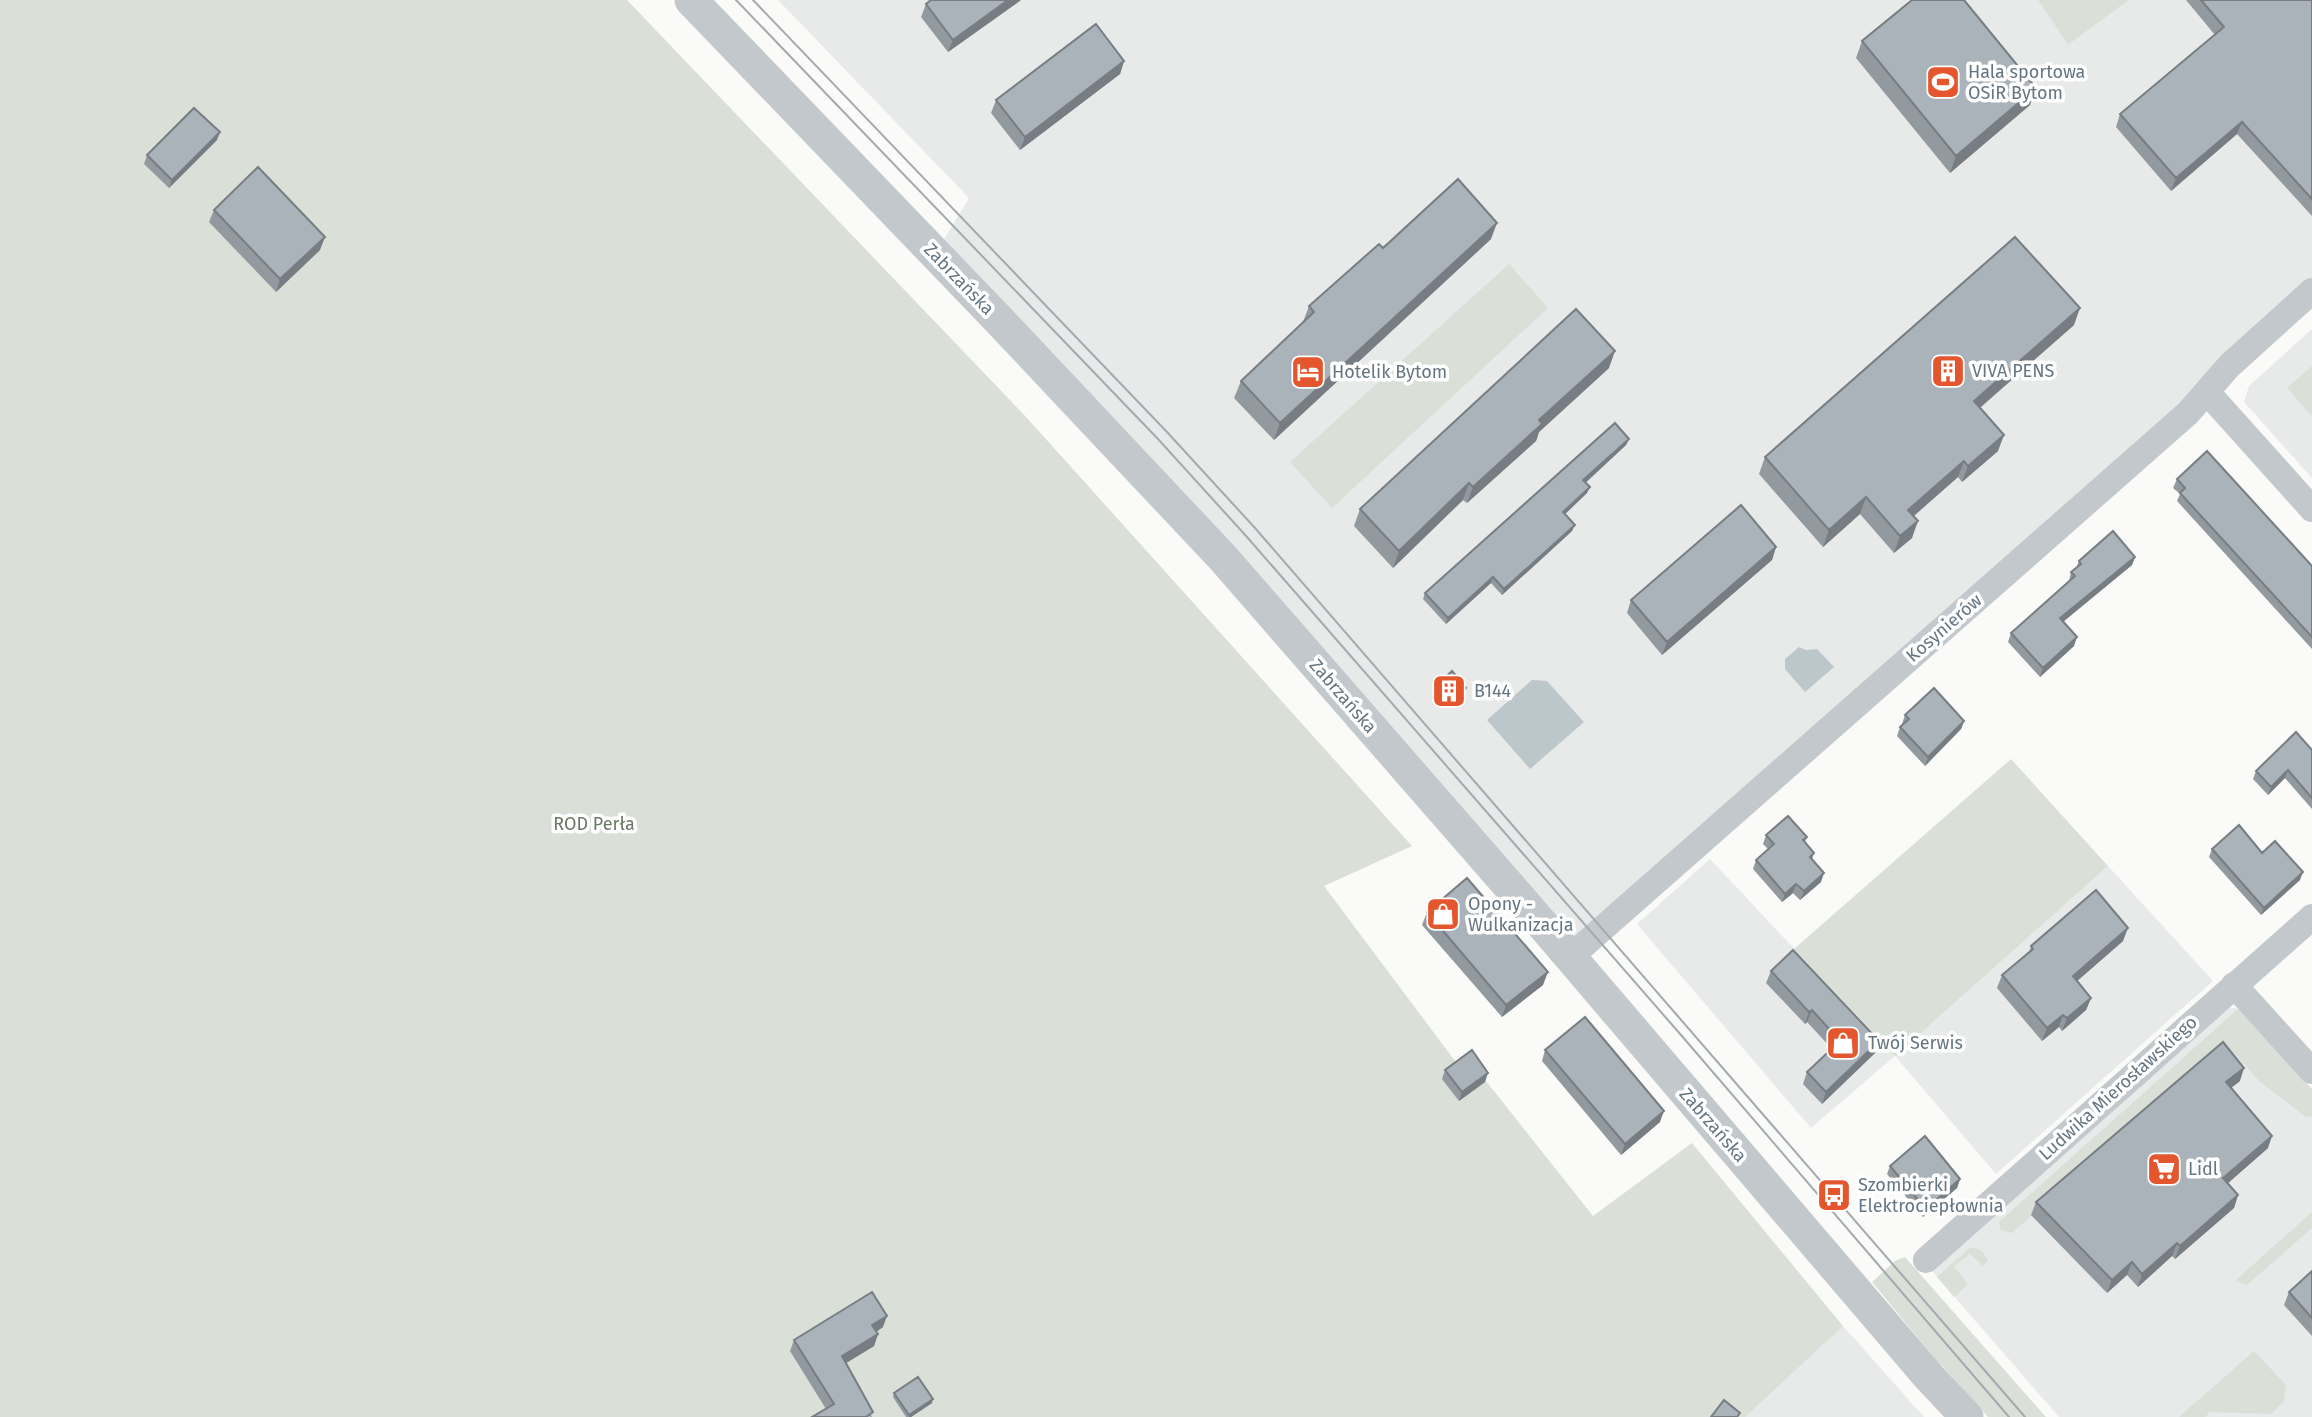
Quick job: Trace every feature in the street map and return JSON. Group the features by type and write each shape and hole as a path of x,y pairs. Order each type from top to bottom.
{"street":[{"name":"Zabrzańska","path":"691,0 1223,558 1930,1378 1967,1417"},
{"name":"Kosynierów","path":"1570,958 2188,413 2229,366 2312,291"},
{"path":"2207,392 2312,509"},
{"name":"Ludwika Mierosławskiego","path":"1926,1261 2312,917"},
{"path":"2234,985 2312,1072"}],"shaded area":[{"path":"778,0 2038,0 2068,45 2129,0 2312,0 2312,278 2220,361 2207,392 1569,958 935,254 969,198"},
{"path":"2312,329 2312,478 2244,402 2249,386"},
{"path":"1799,647 1806,650 1817,649 1834,667 1805,692 1785,669 1785,659"},
{"path":"1532,680 1547,681 1584,722 1530,769 1487,720"},
{"path":"1710,859 1895,1056 1811,1128 1637,924"},
{"path":"2108,866 2213,981 1996,1174 1895,1056"},
{"path":"2225,1009 2238,1009 2312,1089 2312,1417 2059,1417 1932,1271"},
{"path":"1828,1309 1924,1417 1716,1417"}],"green space":[{"name":"ROD Perła","path":"0,0 627,0 1027,418 1412,846 1324,886 1458,1065 1467,1057 1593,1216 1692,1143 1843,1326 1745,1417 0,1417"},
{"path":"2038,0 2129,0 2068,45"},
{"path":"1509,264 1548,308 1332,508 1290,462"},
{"path":"2312,366 2312,416 2287,388"},
{"path":"2011,759 2108,866 1895,1056 1794,949"},
{"path":"2238,1009 2312,1089 2312,1116 2306,1117 2260,1082 2234,1053 2224,1061 2218,1055 2012,1233 2001,1230 1999,1222"},
{"path":"2312,1212 2312,1228 2247,1285 2236,1280"},
{"path":"1971,1247 1982,1251 1988,1260 1983,1266 1970,1254 1954,1266 1968,1284 1954,1297 1937,1277"},
{"path":"1905,1257 2046,1417 1988,1417 1932,1355 1872,1282 1895,1261"},
{"path":"2254,1351 2286,1385 2284,1401 2271,1414 2210,1412 2205,1417 2179,1417"}],"building":[{"path":"931,0 1008,0 953,40 926,4"},
{"name":"Hala sportowa OSiR Bytom","path":"1912,0 1964,0 2036,88 1956,156 1862,41"},
{"path":"2201,0 2312,0 2312,199 2242,122 2176,178 2120,114 2224,27"},
{"path":"1096,24 1124,61 1025,137 996,100"},
{"path":"194,108 220,132 172,180 147,155"},
{"path":"258,167 325,237 280,279 214,210"},
{"path":"1458,179 1497,223 1280,423 1241,381 1314,312 1309,306 1379,244 1383,248"},
{"name":"VIVA PENS","path":"2015,237 2080,308 1974,401 2004,435 1968,466 1964,461 1908,510 1918,521 1900,536 1866,497 1829,530 1765,457"},
{"path":"1576,309 1615,351 1539,420 1542,424 1473,487 1469,483 1399,551 1360,509"},
{"path":"1615,423 1629,439 1583,480 1590,487 1563,512 1575,525 1504,589 1493,577 1448,618 1425,593"},
{"path":"2207,451 2312,566 2312,637 2180,493 2185,488 2177,479"},
{"path":"1741,505 1776,547 1667,642 1631,600"},
{"path":"2113,531 2135,557 2060,618 2077,637 2043,668 2011,633 2075,576 2071,572 2081,564 2079,561"},
{"name":"B144","path":"1452,671 1466,688 1450,702 1436,686"},
{"path":"1934,688 1964,721 1928,757 1900,727 1909,719 1905,715"},
{"path":"2296,732 2312,750 2312,798 2288,770 2271,787 2256,771"},
{"path":"1788,816 1807,837 1803,840 1814,853 1810,857 1824,873 1804,891 1796,884 1785,894 1756,860 1774,844 1766,835"},
{"path":"2239,825 2262,853 2275,841 2303,872 2264,908 2212,849"},
{"path":"1467,878 1548,972 1506,1005 1427,912"},
{"path":"2096,890 2128,928 2073,976 2091,998 2067,1018 2063,1015 2047,1028 2002,975"},
{"path":"1793,950 1879,1041 1826,1092 1807,1072 1840,1041 1771,971"},
{"path":"1585,1017 1664,1111 1625,1144 1545,1050"},
{"name":"Lidl","path":"2223,1042 2244,1068 2226,1082 2272,1136 2223,1178 2238,1195 2180,1246 2177,1243 2142,1274 2132,1262 2112,1280 2036,1202"},
{"path":"1472,1050 1488,1073 1462,1092 1445,1070"},
{"path":"1925,1136 1960,1179 1926,1209 1890,1166"},
{"path":"2312,1271 2312,1318 2289,1292"},
{"path":"872,1292 887,1316 872,1325 878,1334 842,1356 873,1412 866,1417 812,1417 834,1404 794,1340"},
{"path":"918,1377 933,1399 909,1415 894,1393"},
{"path":"1724,1400 1740,1413 1737,1417 1711,1417"}],"tram line":[{"path":"736,0 1158,439 1247,537 2009,1417"},
{"path":"753,0 1167,432 1255,528 2025,1417"}],"place":[{"name":"Hala sportowa OSiR Bytom","path":"1943,82"},
{"name":"VIVA PENS","path":"1948,371"},
{"name":"Hotelik Bytom","path":"1308,372"},
{"name":"B144","path":"1449,691"},
{"name":"Opony - Wulkanizacja","path":"1443,914"},
{"name":"Twój Serwis","path":"1843,1043"},
{"name":"Lidl","path":"2164,1169"},
{"name":"Szombierki Elektrociepłownia","path":"1834,1195"}]}
